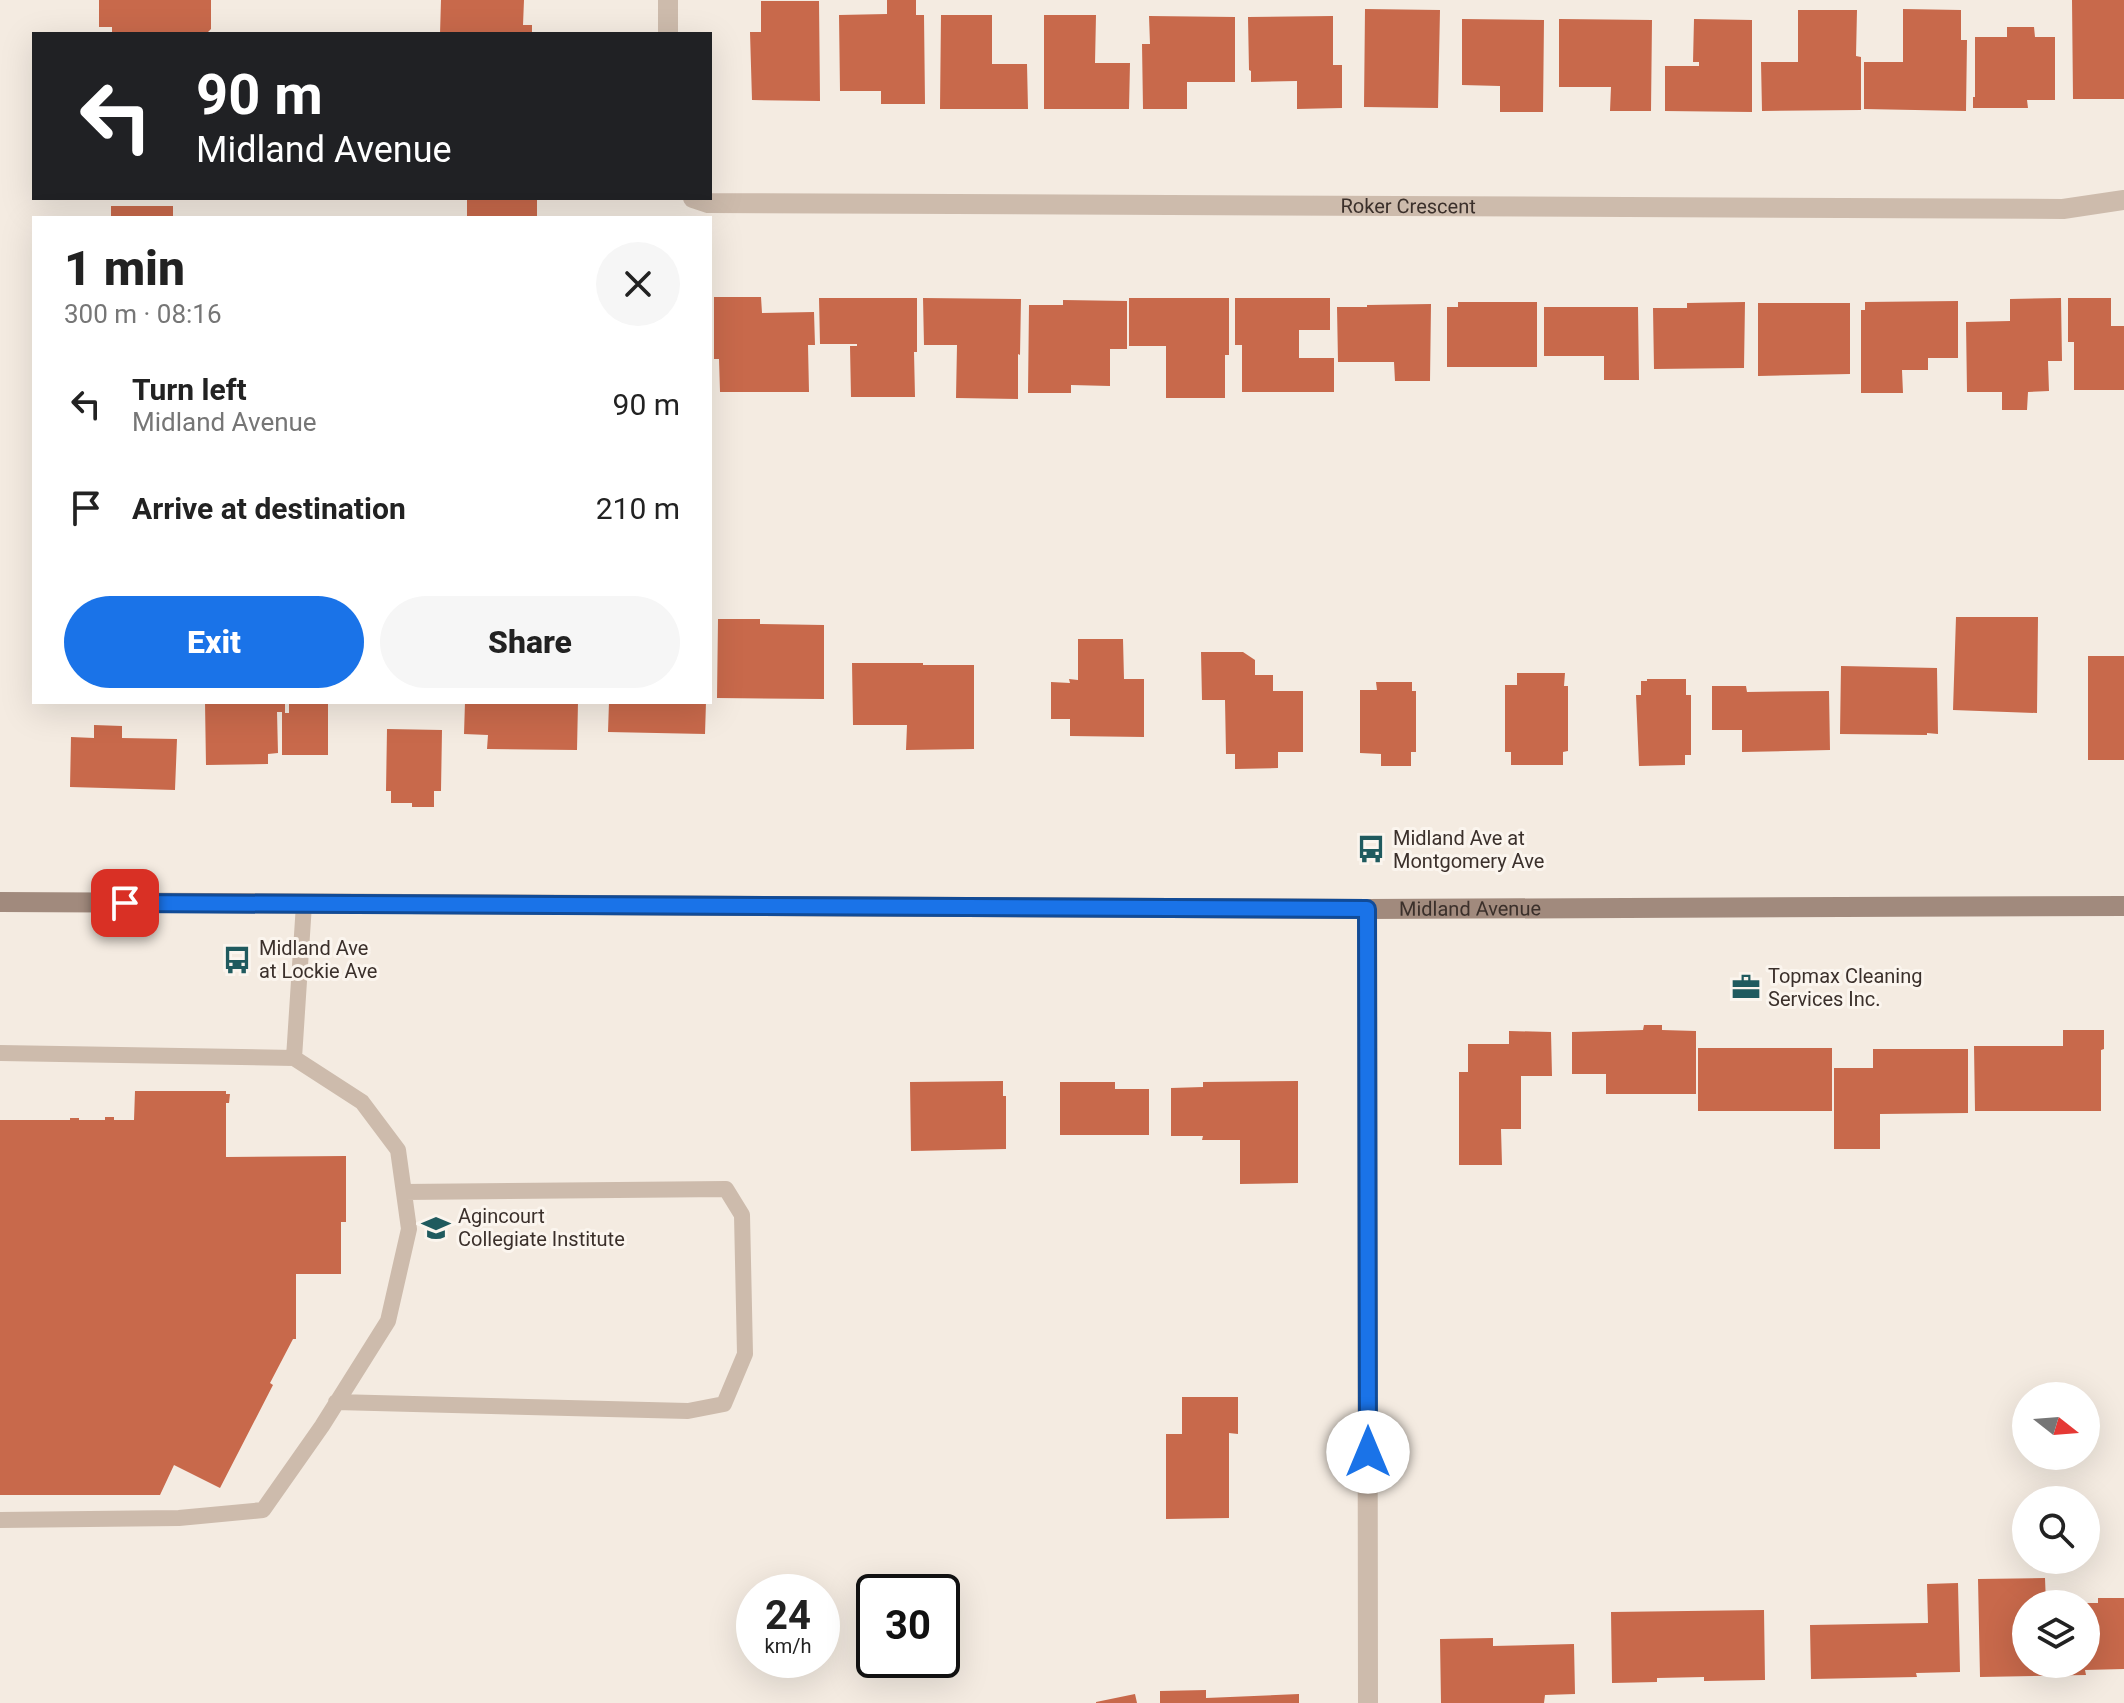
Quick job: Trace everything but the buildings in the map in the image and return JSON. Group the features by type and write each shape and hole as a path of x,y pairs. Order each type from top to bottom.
{"main road":[{"name":"Midland Avenue","path":"0,902 1367,909 2124,906"}],"street":[{"path":"668,0 668,32"},
{"name":"Roker Crescent","path":"699,200 708,203 2031,209 2063,209 2124,200"},
{"path":"1367,909 1368,1703"}],"lane":[{"path":"294,1058 304,904"},
{"path":"0,1053 294,1058 362,1102 398,1150 409,1229 388,1321 322,1426 263,1510 179,1518 0,1520"},
{"path":"336,1402 688,1411 724,1404 745,1354 742,1215 726,1189 404,1192"}],"place":[{"name":"Midland Ave at Montgomery Ave","path":"1371,849"},
{"name":"Midland Ave at Lockie Ave","path":"237,960"},
{"name":"Topmax Cleaning Services Inc.","path":"1746,987"},
{"name":"Agincourt Collegiate Institute","path":"436,1228"}],"route":[{"path":"125,903 1367,909 1368,1452"}]}
